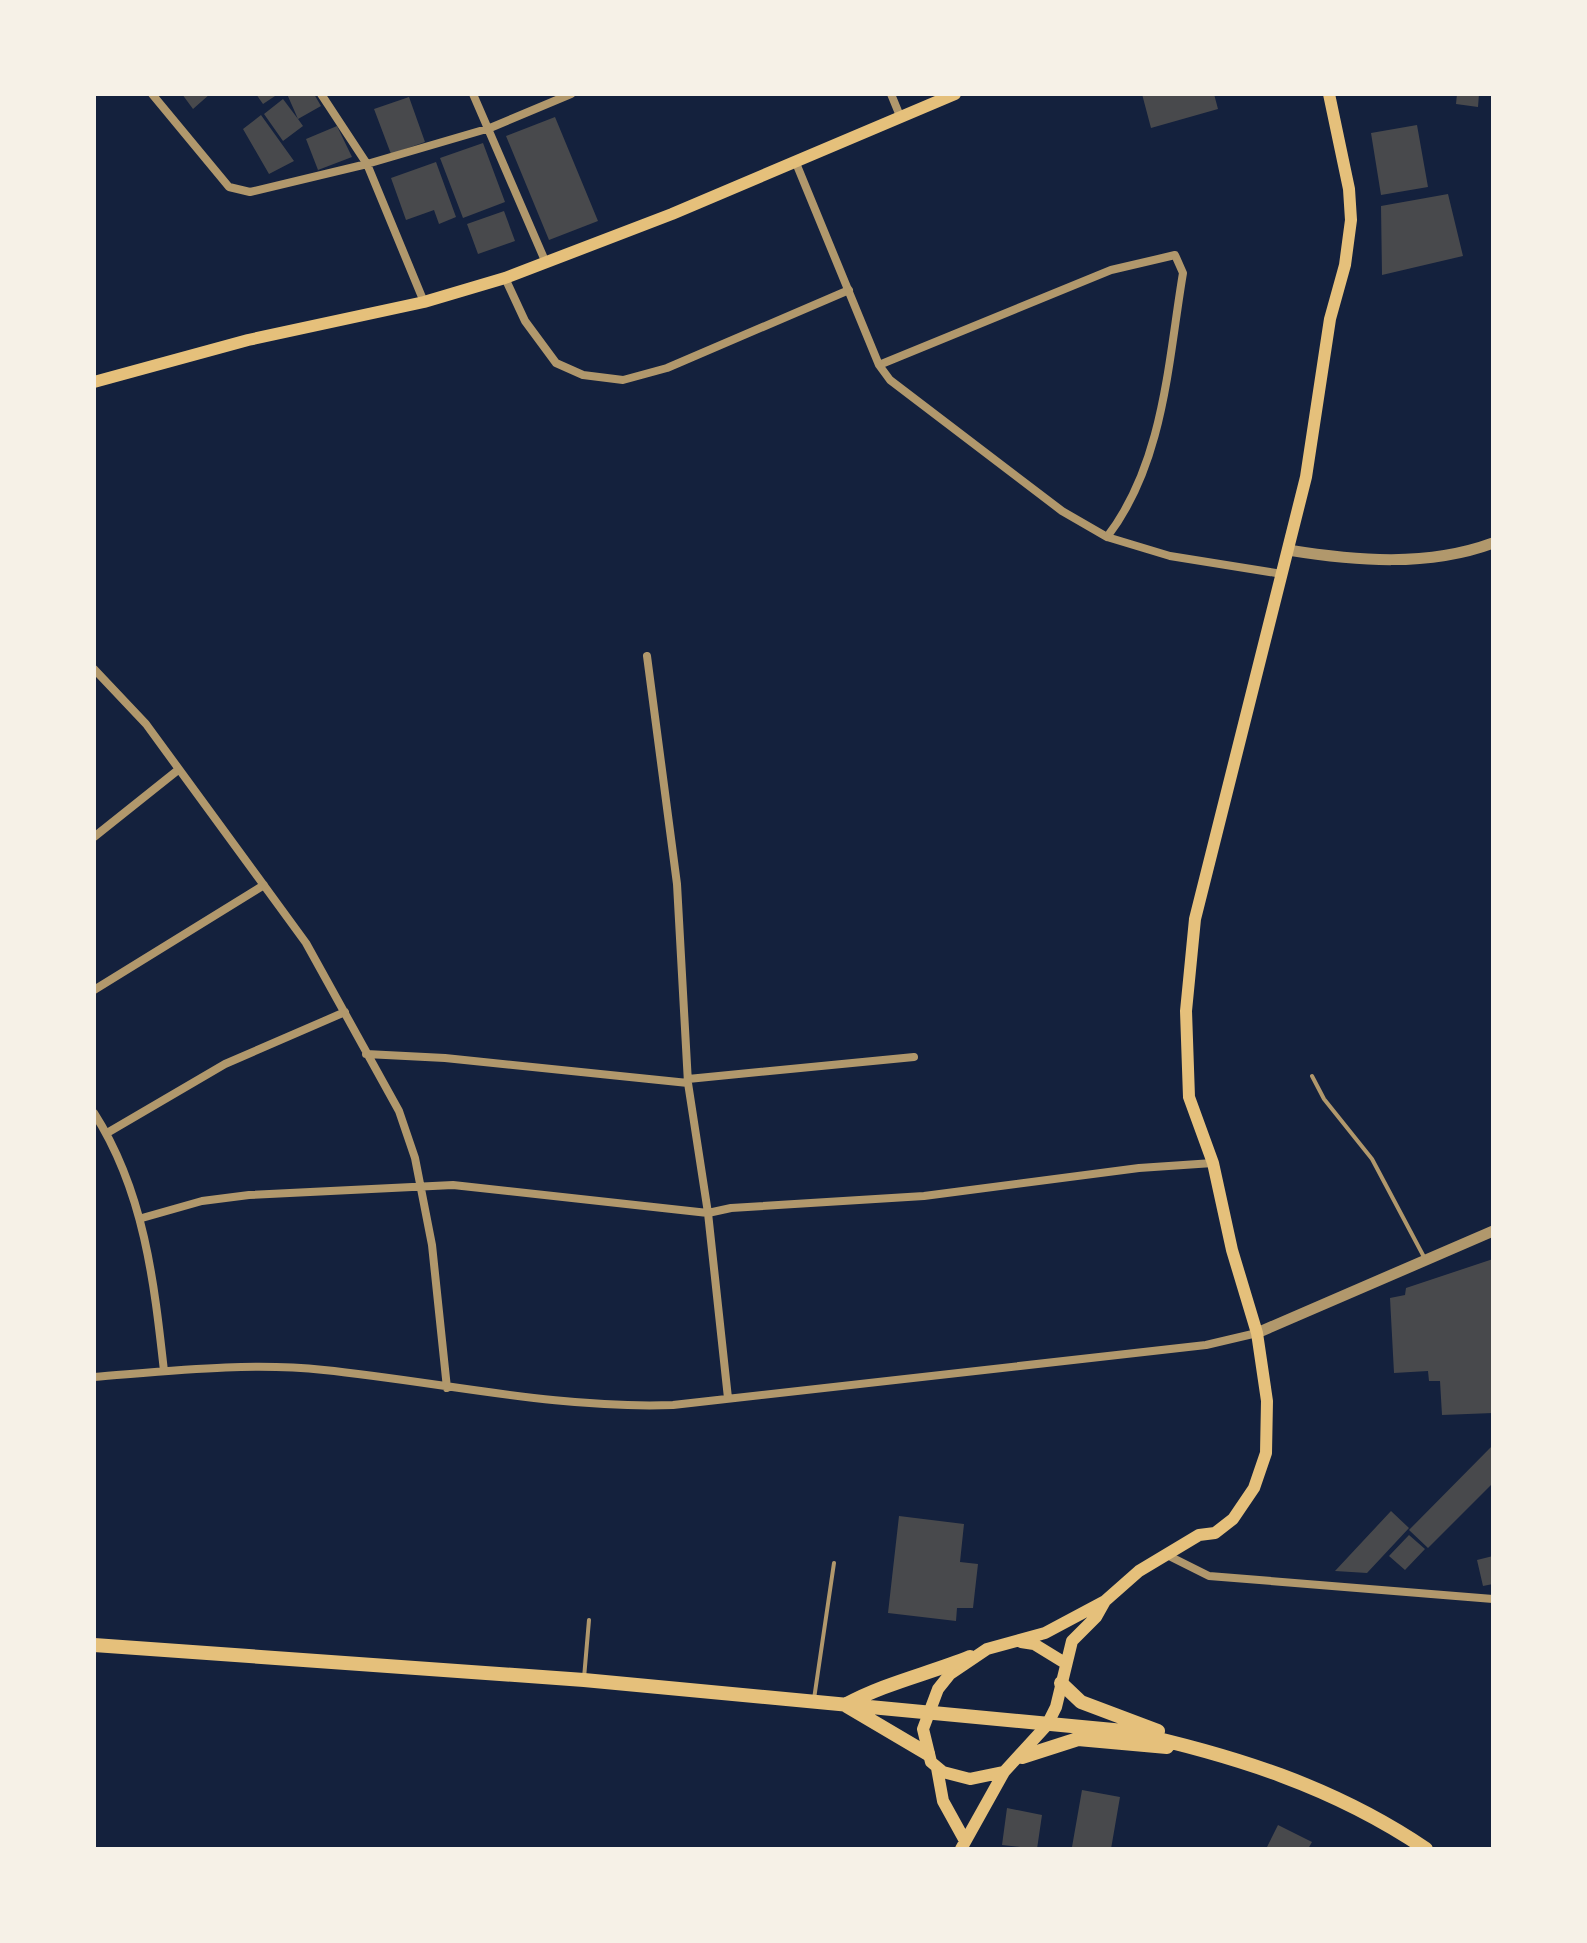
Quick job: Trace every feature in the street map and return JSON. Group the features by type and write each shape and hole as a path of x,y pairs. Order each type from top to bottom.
{"main road":[{"path":"94,382 248,340 424,302 505,278 796,163 955,94"},
{"path":"845,1705 880,1686 926,1675 1006,1644 1045,1633 1105,1601 1139,1571 1199,1535 1215,1533 1233,1519 1262,1470 1268,1433 1257,1333 1232,1250 1213,1163 1189,1097 1186,1011 1189,955 1203,882 1306,477 1318,386 1351,220 1342,150 1329,94"},
{"path":"963,1844 1004,1772 1022,1757 1047,1725 1056,1707 1072,1641 1096,1617 1105,1601"},
{"path":"1006,1644 1034,1644 1065,1663"},
{"path":"94,1645 584,1680 927,1711 1124,1731 1192,1745"},
{"path":"963,1844 943,1801 937,1768 928,1754 923,1729 927,1711 938,1689 970,1657"},
{"path":"1061,1683 1081,1702 1192,1745 1317,1787 1426,1849"},
{"path":"845,1705 928,1754"},
{"path":"1022,1757 1078,1739 1159,1747 1192,1745"},
{"path":"937,1768 970,1779 1004,1772"}],"street":[{"path":"152,94 229,187 242,192 367,164 490,128 571,94"},
{"path":"321,94 367,164 424,302"},
{"path":"473,94 546,263"},
{"path":"891,94 900,116"},
{"path":"796,163 879,365 908,396 1062,511 1107,537 1170,556 1282,574"},
{"path":"879,365 1111,270 1175,255 1183,273 1152,447 1136,492 1107,537"},
{"path":"505,278 525,321 556,363 583,375 623,380 667,368 849,290"},
{"path":"1288,550 1363,560 1405,559 1473,550 1493,543"},
{"path":"647,656 677,884 688,1081 708,1213 728,1398"},
{"path":"94,669 146,724 306,943 399,1111 420,1186 438,1283 447,1388"},
{"path":"94,837 178,770"},
{"path":"94,990 264,885"},
{"path":"107,1133 225,1064 345,1012"},
{"path":"366,1054 445,1058 688,1081 914,1057"},
{"path":"94,1113 107,1133 142,1218 164,1371"},
{"path":"142,1218 202,1201 420,1186 467,1186 708,1213 731,1208 924,1196 1123,1170 1213,1163"},
{"path":"94,1377 264,1367 321,1370 618,1407 673,1405 1206,1345 1257,1333 1493,1231"},
{"path":"1167,1555 1218,1577 1493,1599"}],"lane":[{"path":"1312,1076 1324,1099 1372,1159 1425,1259"},
{"path":"814,1702 834,1563"},
{"path":"584,1680 589,1620"}],"building":[{"path":"182,94 210,94 193,109"},
{"path":"256,94 278,94 263,104"},
{"path":"287,94 314,94 321,106 298,119"},
{"path":"1142,94 1214,94 1218,109 1151,128"},
{"path":"1457,94 1479,94 1478,107 1456,104"},
{"path":"409,97 425,142 391,154 374,109"},
{"path":"283,99 303,126 283,141 264,114"},
{"path":"261,115 294,161 269,174 243,129"},
{"path":"555,117 598,221 549,240 506,136"},
{"path":"1417,125 1428,187 1381,195 1371,133"},
{"path":"337,126 352,157 318,170 306,139"},
{"path":"483,143 505,202 463,218 440,158"},
{"path":"436,162 456,217 439,224 434,210 406,220 391,178"},
{"path":"1448,194 1463,256 1382,275 1381,206"},
{"path":"504,211 515,241 478,254 467,224"},
{"path":"1493,1259 1493,1413 1442,1415 1440,1381 1429,1381 1428,1371 1394,1373 1390,1298 1405,1295 1406,1288"},
{"path":"1493,1445 1493,1483 1428,1548 1409,1530"},
{"path":"1391,1511 1409,1528 1367,1573 1335,1571"},
{"path":"899,1516 964,1524 960,1562 978,1564 973,1608 957,1608 956,1621 888,1613"},
{"path":"1409,1535 1425,1549 1405,1570 1389,1556"},
{"path":"1493,1556 1493,1584 1483,1586 1477,1560"},
{"path":"1082,1790 1120,1797 1111,1849 1072,1847"},
{"path":"1007,1808 1042,1815 1037,1849 1002,1845"},
{"path":"1278,1825 1312,1842 1308,1849 1266,1849"}]}
